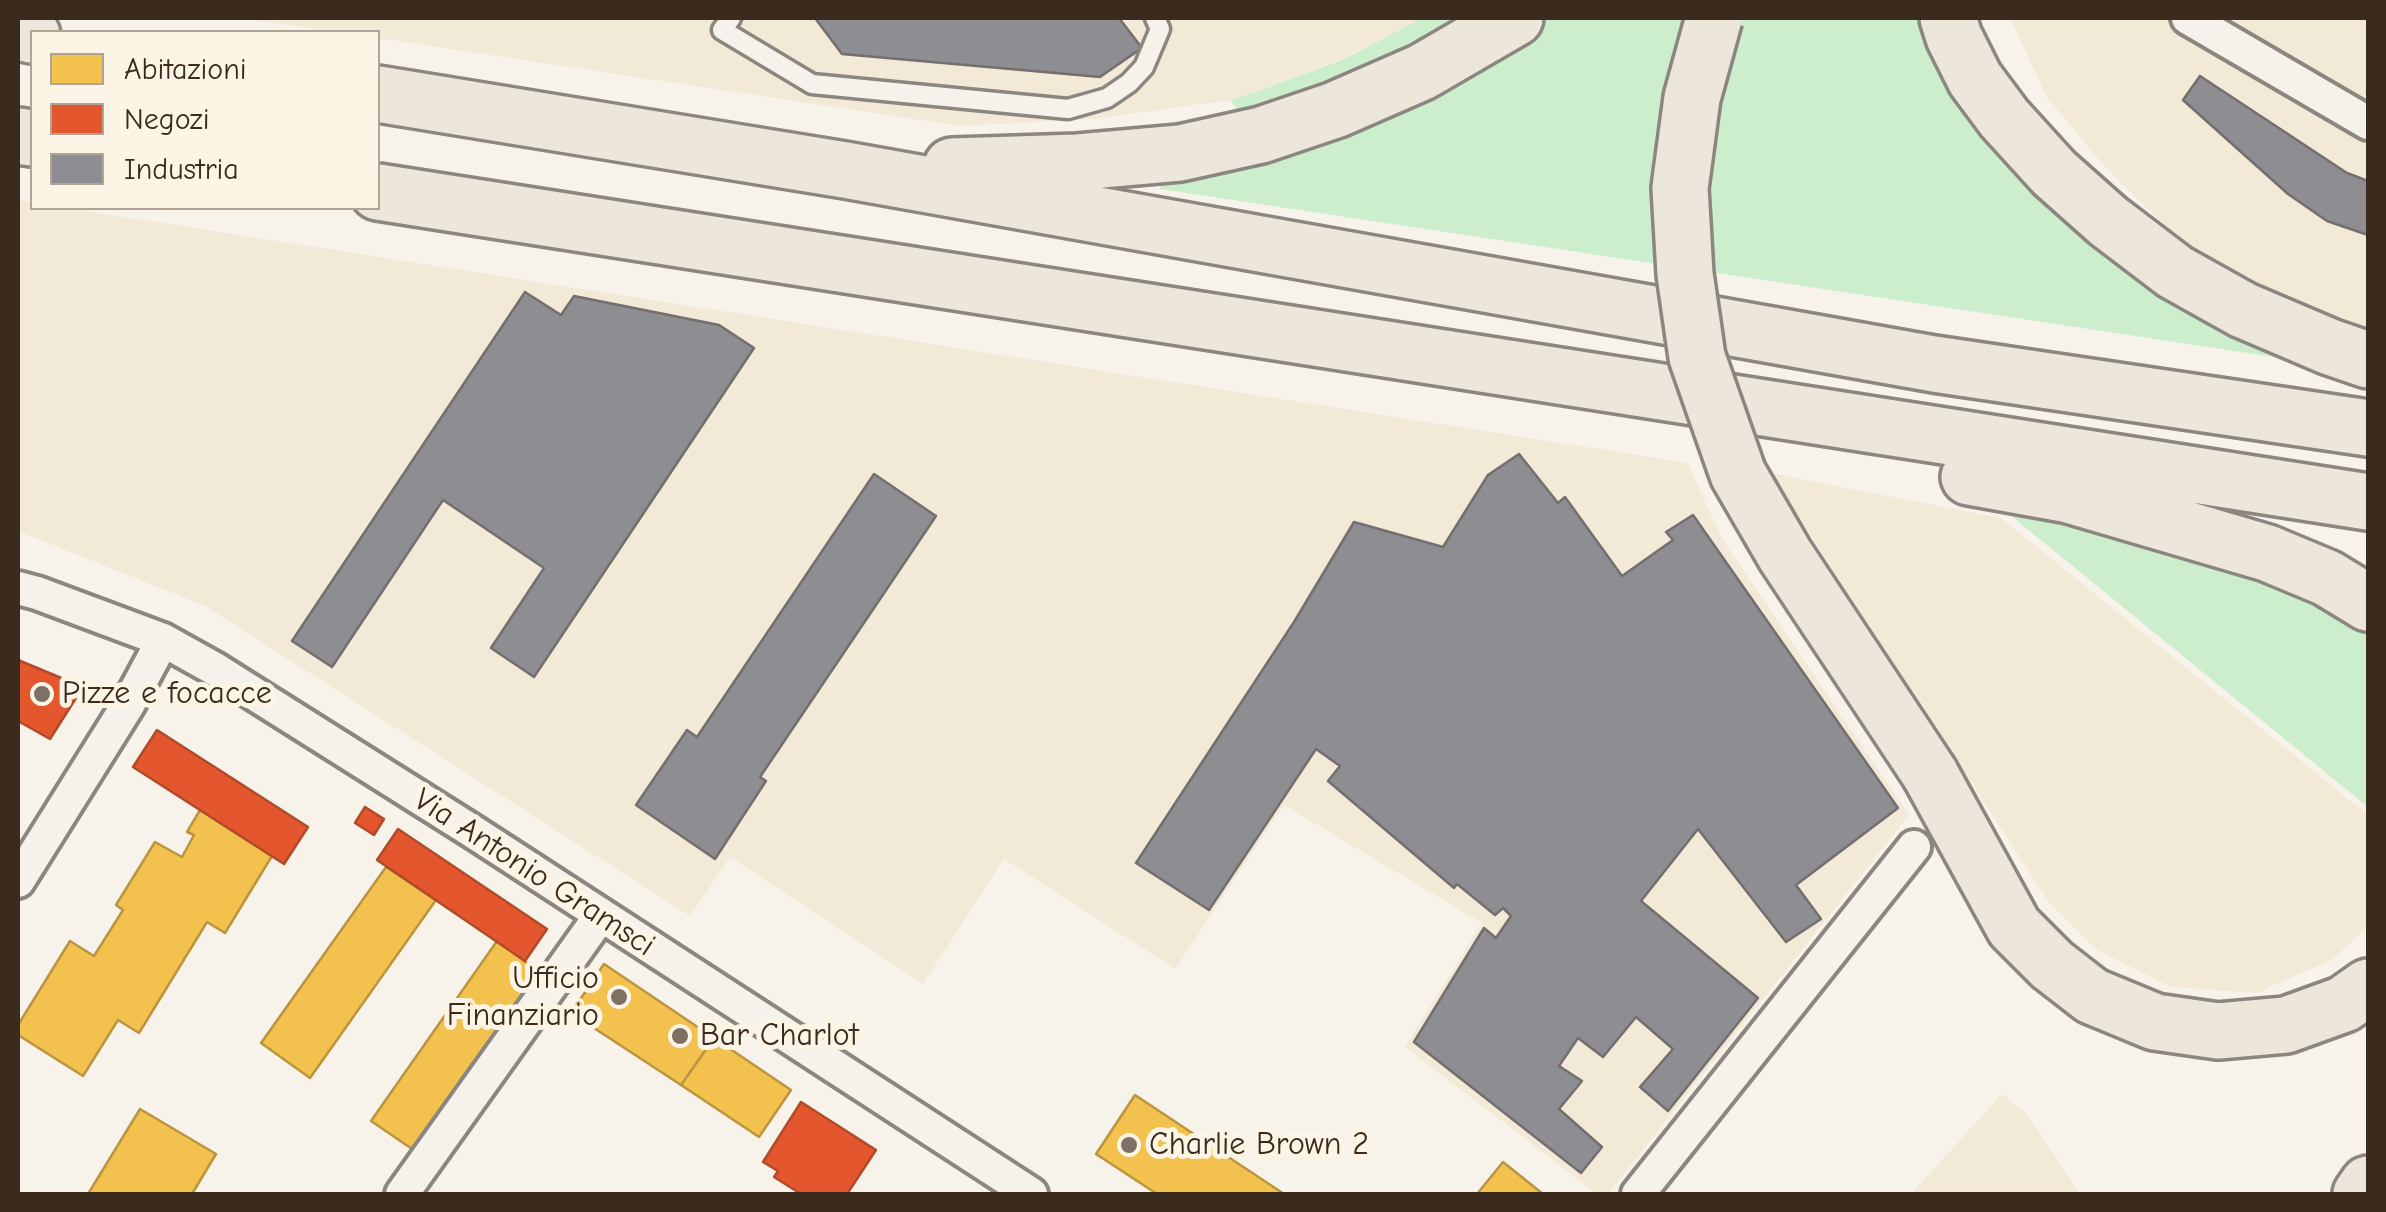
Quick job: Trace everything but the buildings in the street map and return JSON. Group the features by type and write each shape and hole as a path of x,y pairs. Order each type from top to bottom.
{"highway":[{"path":"845,170 1078,162 1180,153 1261,135 1335,110 1422,72 1515,18"},
{"path":"1714,18 1692,98 1680,188 1684,274 1697,357 1738,474 1785,555 1930,774 2014,927 2052,965 2092,996 2154,1022 2218,1031 2286,1024 2344,1004 2368,987"},
{"path":"1948,18 1976,79 2004,118 2054,173 2108,221 2175,272 2243,310 2368,360"},
{"path":"380,94 845,170 1934,364 2368,428"},
{"path":"380,192 2368,502"},
{"path":"482,208 701,267 1599,409 2069,495 2267,553 2327,578 2368,603"},
{"path":"1930,774 2044,912 2111,974 2128,981 2162,994 2222,1005 2282,996 2333,977 2368,952"},
{"path":"2360,1194 2368,1184"}],"street":[{"path":"2188,18 2368,123"},
{"name":"Via Antonio Gramsci","path":"18,588 162,640 214,669 1032,1194"},
{"path":"18,881 128,705 162,640"},
{"path":"1638,1194 1914,847"},
{"path":"402,1194 601,915"}],"lane":[{"path":"731,18 722,30 812,84 1068,108 1107,98 1129,83 1144,67 1160,29 1155,18"}],"shaded area":[{"path":"238,18 1422,18 1344,58 1230,100 1093,119 960,126 380,38 380,30 324,30"},
{"path":"2010,18 2368,18 2368,339 2264,297 2176,236 2104,166 2047,97"},
{"path":"18,200 30,202 30,210 81,210 1688,463 1721,537 1909,815 1608,1194 1597,1194 1405,1047 1482,923 1284,805 1175,969 1004,859 923,984 730,857 690,916 205,606 18,531"},
{"path":"1770,473 2001,518 2368,815 2368,926 2333,959 2257,993 2171,987 2095,949 2048,901"},
{"path":"2002,1094 2027,1114 2080,1194 1911,1194"}],"green space":[{"path":"1422,18 1476,18 1395,62 1244,117 1230,100 1344,59"},
{"path":"1545,18 1935,18 1962,74 2284,351 2281,358 1160,189 1162,178 1521,35"},
{"path":"2004,510 2278,555 2368,602 2368,807"}],"place":[{"name":"Pizze e focacce","path":"42,694"},
{"name":"Ufficio Finanziario","path":"619,997"},
{"name":"Bar Charlot","path":"680,1036"},
{"name":"Charlie Brown 2","path":"1129,1145"}]}
